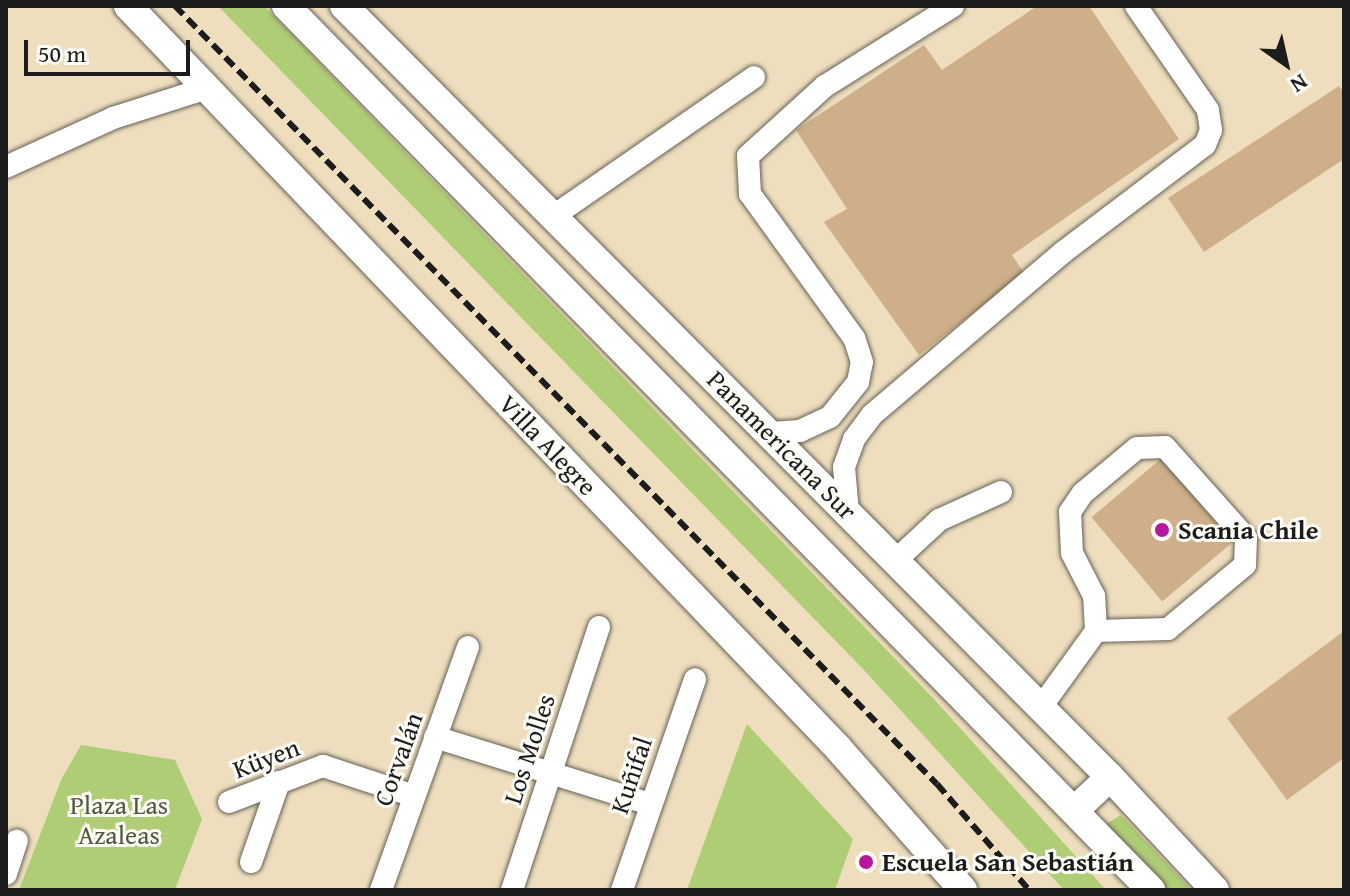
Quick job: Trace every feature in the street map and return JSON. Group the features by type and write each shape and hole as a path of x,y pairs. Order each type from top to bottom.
{"main road":[{"name":"Villa Alegre","path":"128,6 838,748 963,890"},
{"name":"Panamericana Sur","path":"286,6 1151,890"},
{"name":"Panamericana Sur","path":"344,6 1110,777 1215,890"},
{"path":"1075,810 1110,777"}],"street":[{"path":"893,397 862,362 854,338 750,194 748,156 825,86 953,6"},
{"path":"848,512 843,482 848,453 862,425 1062,253 1205,145 1211,130 1208,110 1136,6"},
{"path":"555,215 754,77"},
{"path":"6,167 113,118 207,88"},
{"path":"770,433 800,431 830,417 858,382 862,362"},
{"path":"1041,707 1096,631 1094,596 1072,553 1070,512 1083,493 1137,448 1165,447 1246,538 1245,565 1168,629 1096,631"},
{"path":"896,560 939,520 1001,492"},
{"name":"Los Molles","path":"512,890 599,627"},
{"name":"Corvalán","path":"381,890 468,647"},
{"name":"Kuñifal","path":"622,890 695,679"},
{"path":"435,737 650,804"},
{"name":"Küyen","path":"229,802 323,766 414,796"},
{"path":"251,862 279,782"},
{"path":"6,874 17,841"}],"green space":[{"path":"218,6 264,6 933,698 1106,890 1064,890 864,670"},
{"path":"747,724 853,839 835,890 687,890"},
{"name":"Plaza Las Azaleas","path":"81,745 175,760 202,819 175,890 19,890 61,780"},
{"path":"1121,815 1192,890 1168,890 1106,824"}],"building":[{"path":"1037,6 1089,6 1179,139 1012,255 1024,273 919,355 824,222 847,209 796,130 924,45 942,70"},
{"path":"1339,86 1344,93 1344,159 1204,252 1168,198"},
{"name":"Scania Chile","path":"1162,458 1233,542 1162,601 1092,517"},
{"path":"1344,631 1344,758 1287,800 1227,718"}],"railway":[{"path":"175,6 937,784 1029,890"}],"place":[{"name":"Scania Chile","path":"1162,530"},
{"name":"Escuela San Sebastián","path":"866,862"}]}
